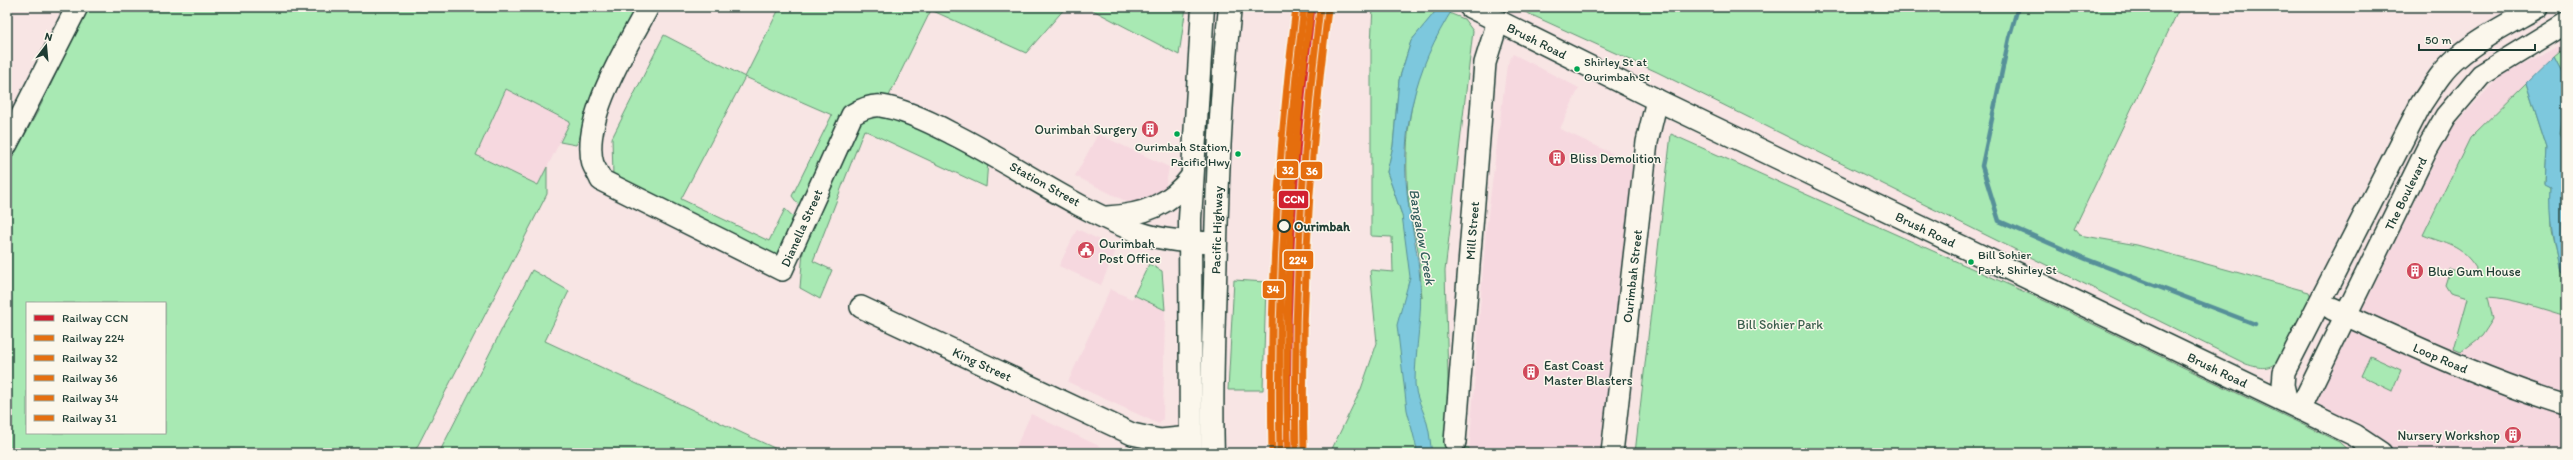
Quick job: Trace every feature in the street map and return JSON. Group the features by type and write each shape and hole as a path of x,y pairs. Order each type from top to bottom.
{"main road":[{"name":"Pacific Highway","path":"1191,445 1190,242 1192,176 1203,7"},
{"name":"Pacific Highway","path":"1213,453 1212,385 1216,244 1224,67 1230,7"}],"street":[{"path":"7,144 77,7"},
{"name":"Dianella Street","path":"648,7 604,92 594,122 593,162 601,180 782,270 852,115 860,110 880,106"},
{"name":"Brush Road","path":"1470,7 1657,100 2354,435 2381,453"},
{"name":"The Boulevard","path":"2293,406 2283,385 2284,372 2403,139 2442,74 2456,58 2477,41 2538,7"},
{"name":"Mill Street","path":"1455,442 1485,63 1498,21"},
{"name":"The Boulevard","path":"2293,406 2345,315 2446,116 2481,75 2566,23"},
{"name":"Ourimbah Street","path":"1612,453 1647,142 1657,100"},
{"name":"Station Street","path":"880,106 931,123 983,148 1107,217 1151,236 1216,244"},
{"path":"1107,217 1126,216 1152,210 1171,198 1192,176"},
{"name":"Loop Road","path":"2318,303 2461,368 2517,390 2566,405"},
{"name":"King Street","path":"862,307 1102,422 1148,439 1191,445"},
{"path":"2195,358 2245,377 2266,377 2284,372"},
{"name":"King Street","path":"1102,422 1153,453"}],"shaded area":[{"path":"2566,43 2566,453 2397,453 2314,408 2451,129 2500,76"},
{"path":"1513,54 1579,88 1560,129 1633,163 1600,453 1469,453 1486,231 1507,65"},
{"path":"506,89 570,122 538,185 476,155"},
{"path":"1098,134 1169,167 1165,190 1161,196 1133,205 1075,176"},
{"path":"1077,229 1117,248 1101,285 1059,266"},
{"path":"1110,289 1132,299 1134,295 1165,310 1163,419 1159,424 1068,382"},
{"path":"1031,414 1114,453 1013,453"}],"green space":[{"path":"88,7 647,7 576,145 560,142 570,122 506,89 476,155 538,185 547,167 547,194 414,453 7,453 7,167 37,113"},
{"path":"780,7 1066,7 1026,53 931,10 886,102 859,104 803,211 792,196 832,115 745,77"},
{"path":"1087,7 1186,7 1179,55"},
{"path":"1373,7 1439,8 1411,41 1399,80 1393,146 1387,172 1402,215 1422,297 1419,258 1410,212 1407,181 1408,130 1412,106 1417,82 1425,59 1449,13 1464,19 1473,31 1445,271 1449,414 1447,444 1469,448 1469,453 1330,453 1361,389 1377,343 1370,270 1393,272 1392,237 1371,236 1371,44"},
{"path":"1514,7 2180,7 2074,229 2079,235 2137,245 2309,292 2311,297 2281,359 2277,363 2265,368 2246,364 1657,72"},
{"path":"664,35 745,77 681,199 769,241 785,209 798,221 782,259 613,177 612,138"},
{"path":"2566,46 2566,79 2554,56"},
{"path":"2526,83 2547,148 2545,184 2551,188 2552,229 2561,272 2566,276 2566,316 2517,302 2488,297 2493,319 2482,336 2461,352 2454,349 2468,298 2450,293 2445,285 2450,269 2474,276 2476,268 2464,254 2453,246 2423,235 2470,138"},
{"path":"2566,98 2566,145 2560,134"},
{"path":"881,113 922,129 988,161 986,187 864,130 813,261 832,270 820,299 800,288 803,251 859,119"},
{"name":"Bill Sohier Park","path":"1671,134 2045,301 2339,442 2351,453 1635,453"},
{"path":"1149,264 1162,271 1165,310 1134,295"},
{"path":"532,270 569,291 545,341 785,453 439,453"},
{"path":"1234,280 1266,282 1263,390 1228,390"},
{"path":"2370,356 2401,370 2392,391 2361,376"}],"water":[{"path":"1439,7 1454,7 1440,30 1419,79 1412,104 1406,155 1406,182 1418,261 1421,293 1415,388 1426,418 1432,453 1418,453 1407,410 1397,325 1410,277 1402,215 1387,172 1393,146 1399,80 1411,41"},
{"path":"2554,56 2566,79 2566,98 2560,134 2566,145 2566,276 2561,272 2555,240 2551,209 2551,188 2545,185 2547,148 2526,83"}],"waterway":[{"path":"2018,7 2009,38 1982,166 1999,221 2086,259 2255,324"}],"rail line":[{"name":"34","path":"1272,453 1271,397 1273,285 1276,229 1284,118 1296,7"},
{"name":"32","path":"1280,453 1279,397 1281,285 1284,229 1292,118 1304,7"},
{"name":"CCN","path":"1288,453 1287,397 1289,285 1292,229 1300,118 1312,7"},
{"name":"31","path":"1288,453 1287,341 1290,230 1298,119 1311,8"},
{"name":"224","path":"1296,453 1296,341 1300,230 1308,119 1320,8"},
{"name":"36","path":"1304,453 1303,397 1305,286 1311,175 1321,64 1328,9"}],"place":[{"name":"Shirley St at Ourimbah St","path":"1577,69"},
{"name":"Ourimbah Surgery","path":"1150,129"},
{"name":"Ourimbah Station, Pacific Hwy","path":"1238,154"},
{"name":"Bliss Demolition","path":"1557,158"},
{"name":"Ourimbah","path":"1284,226"},
{"name":"Ourimbah Post Office","path":"1086,250"},
{"name":"Bill Sohier Park, Shirley St","path":"1971,262"},
{"name":"Blue Gum House","path":"2415,271"},
{"name":"East Coast Master Blasters","path":"1531,372"},
{"name":"Nursery Workshop","path":"2513,435"}],"water label":[{"name":"Bangalow Creek","path":"1422,237"}]}
